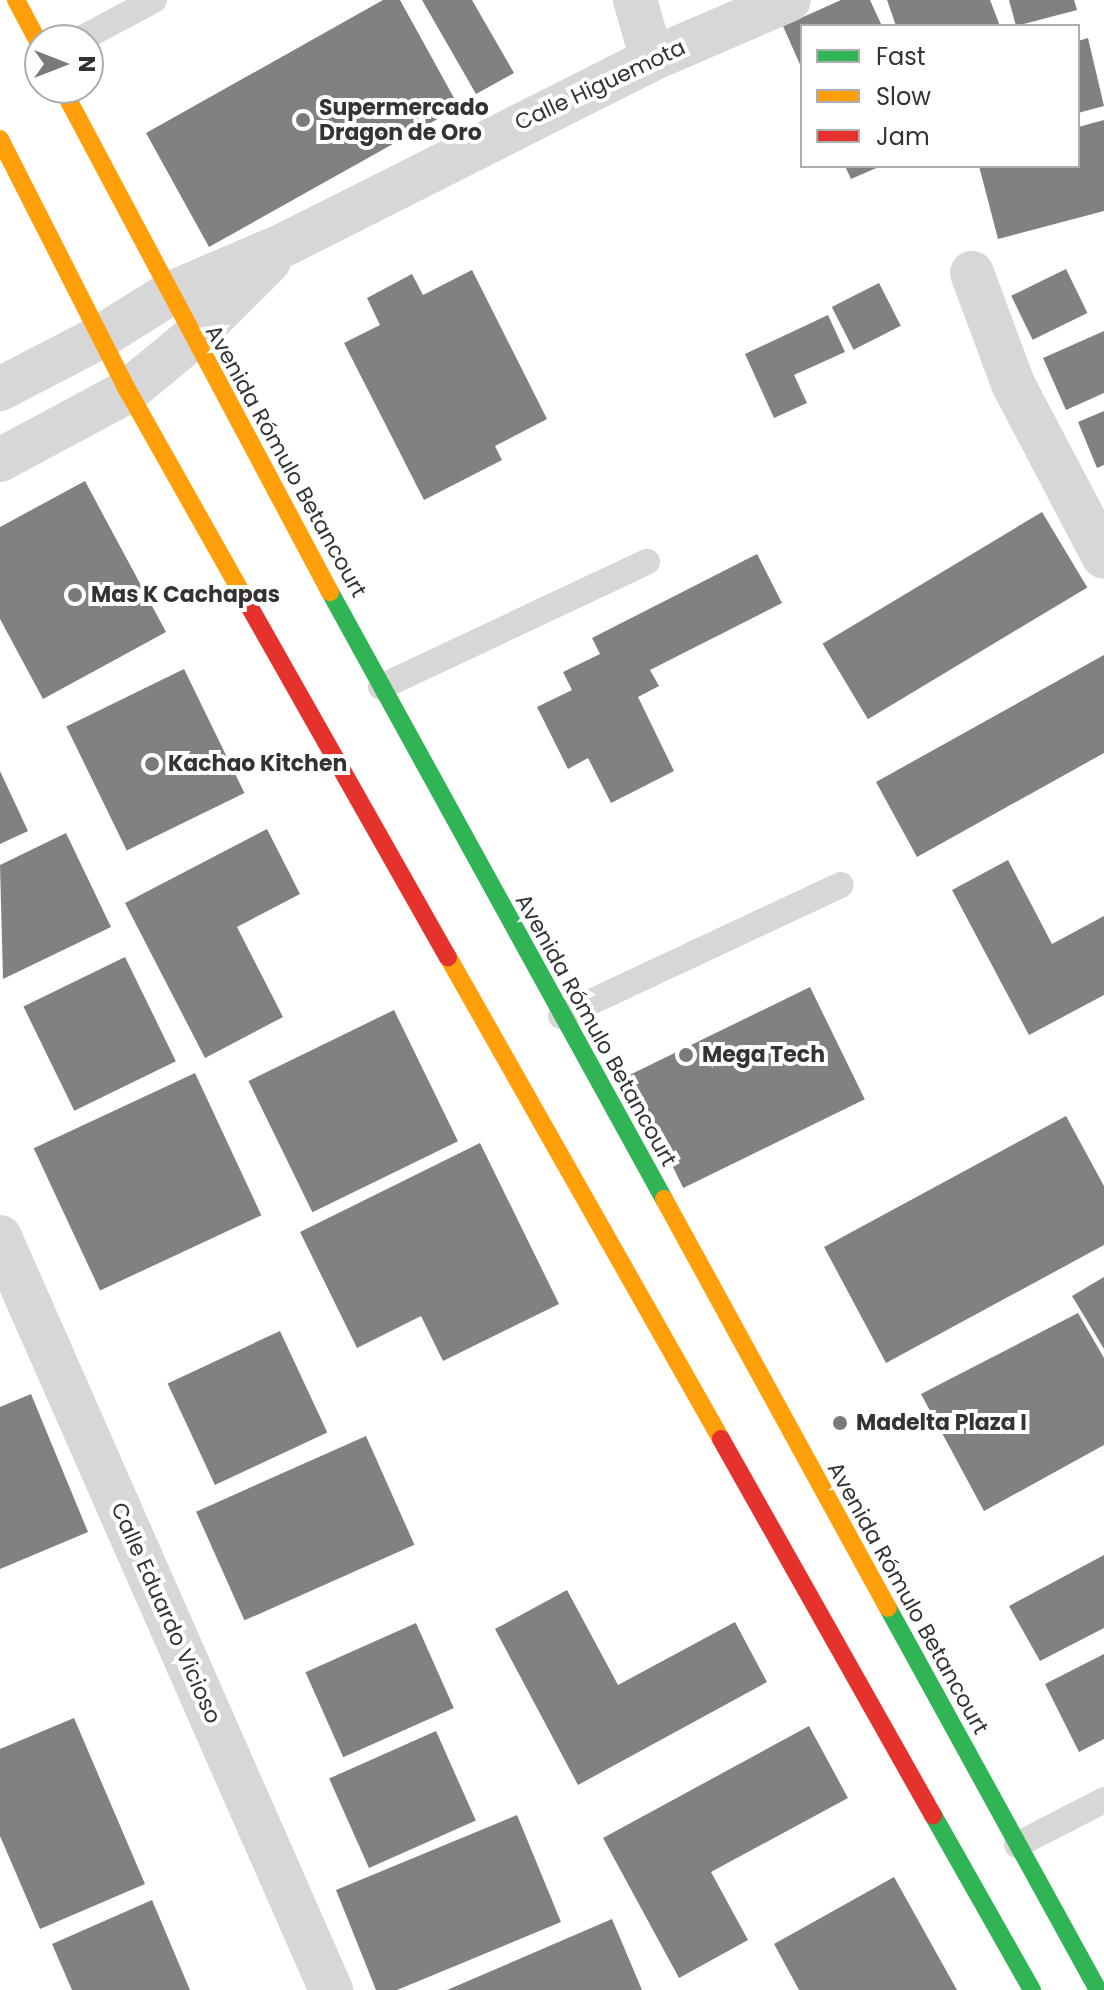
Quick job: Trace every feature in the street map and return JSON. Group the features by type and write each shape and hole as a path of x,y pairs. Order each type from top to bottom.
{"main road":[{"path":"16,0 29,24"},
{"name":"Avenida Rómulo Betancourt","path":"70,104 191,339 1098,1990"},
{"path":"0,139 128,391 1032,1990"}],"street":[{"path":"635,0 652,59"},
{"name":"Calle Higuemota","path":"0,389 102,336 169,294 288,243 652,59 789,0"},
{"name":"Calle Higuemota","path":"0,460 128,391 191,339 288,243"},
{"path":"972,273 1013,384 1104,557"},
{"name":"Calle Eduardo Vicioso","path":"0,1237 331,1990"}],"lane":[{"path":"104,27 154,0"},
{"path":"381,687 647,562"},
{"path":"561,1016 841,885"},
{"path":"1017,1845 1104,1800"}],"building":[{"name":"Supermercado Dragon de Oro","path":"383,0 400,0 459,107 209,247 146,133"},
{"path":"422,0 472,0 514,73 476,94"},
{"path":"841,0 870,0 881,24 800,24 800,64 783,26"},
{"path":"887,0 990,0 999,24 895,24"},
{"path":"1009,0 1074,0 1077,10 1015,24"},
{"path":"1088,38 1104,106 1080,112 1080,40"},
{"path":"1104,120 1104,211 998,239 980,168 1080,168 1080,126"},
{"path":"846,168 876,168 851,179"},
{"path":"1066,269 1087,313 1033,340 1011,296"},
{"path":"472,270 547,419 495,446 502,460 424,500 344,343 380,325 367,298 412,274 423,295"},
{"path":"879,283 901,326 854,350 832,307"},
{"path":"828,315 845,352 794,375 807,403 774,418 745,354"},
{"path":"1104,331 1104,393 1066,410 1043,358"},
{"path":"1104,411 1104,465 1097,468 1078,422"},
{"path":"85,481 166,632 43,699 0,619 0,527"},
{"path":"1042,512 1087,587 868,719 823,644"},
{"path":"757,554 782,603 650,670 659,686 638,697 674,771 611,803 588,758 568,769 537,707 572,690 563,672 600,654 592,638"},
{"path":"1104,655 1104,753 917,857 876,782"},
{"path":"184,669 244,793 127,850 66,726"},
{"path":"0,771 28,831 0,844"},
{"path":"267,829 300,894 237,927 283,1017 205,1058 125,903"},
{"path":"66,833 111,927 3,979 0,865"},
{"path":"1008,860 1052,944 1104,916 1104,995 1029,1035 952,890"},
{"path":"125,957 176,1061 74,1111 23,1007"},
{"path":"810,987 865,1099 683,1188 628,1076"},
{"path":"394,1010 458,1141 312,1212 248,1081"},
{"path":"195,1073 261,1215 100,1291 34,1148"},
{"path":"1066,1116 1104,1186 1104,1245 886,1363 824,1247"},
{"path":"480,1143 559,1304 443,1361 421,1316 357,1348 300,1232"},
{"path":"1104,1277 1104,1349 1072,1296"},
{"path":"1078,1313 1104,1358 1104,1445 984,1511 921,1394"},
{"path":"280,1331 327,1433 215,1485 168,1383"},
{"path":"31,1394 88,1532 0,1569 0,1407"},
{"path":"366,1436 414,1545 244,1620 196,1512"},
{"path":"1104,1555 1104,1628 1040,1661 1009,1606"},
{"path":"567,1590 618,1685 735,1622 767,1682 578,1785 495,1629"},
{"path":"416,1623 454,1708 343,1757 305,1672"},
{"path":"1104,1654 1104,1739 1079,1752 1045,1684"},
{"path":"74,1718 145,1884 40,1929 0,1836 0,1749"},
{"path":"809,1726 848,1798 711,1872 748,1940 679,1978 603,1838"},
{"path":"436,1731 476,1821 369,1868 329,1779"},
{"path":"517,1815 561,1922 397,1990 376,1990 336,1890"},
{"path":"894,1877 957,1990 799,1990 774,1944"},
{"path":"152,1900 190,1990 72,1990 52,1944"},
{"path":"612,1919 642,1990 447,1990"}],"traffic: fast":[{"path":"330,592 664,1199"},
{"path":"888,1608 1098,1990"},
{"path":"933,1815 1032,1990"}],"traffic: slow":[{"path":"16,0 29,24"},
{"path":"71,104 330,592"},
{"path":"0,139 128,391 244,597"},
{"path":"448,957 721,1439"},
{"path":"664,1199 888,1608"}],"traffic: jam":[{"path":"244,597 448,957"},
{"path":"721,1439 933,1815"}],"place":[{"name":"Supermercado Dragon de Oro","path":"303,120"},
{"name":"Mas K Cachapas","path":"75,595"},
{"name":"Kachao Kitchen","path":"152,764"},
{"name":"Mega Tech","path":"686,1055"},
{"name":"Madelta Plaza I","path":"840,1423"}]}
